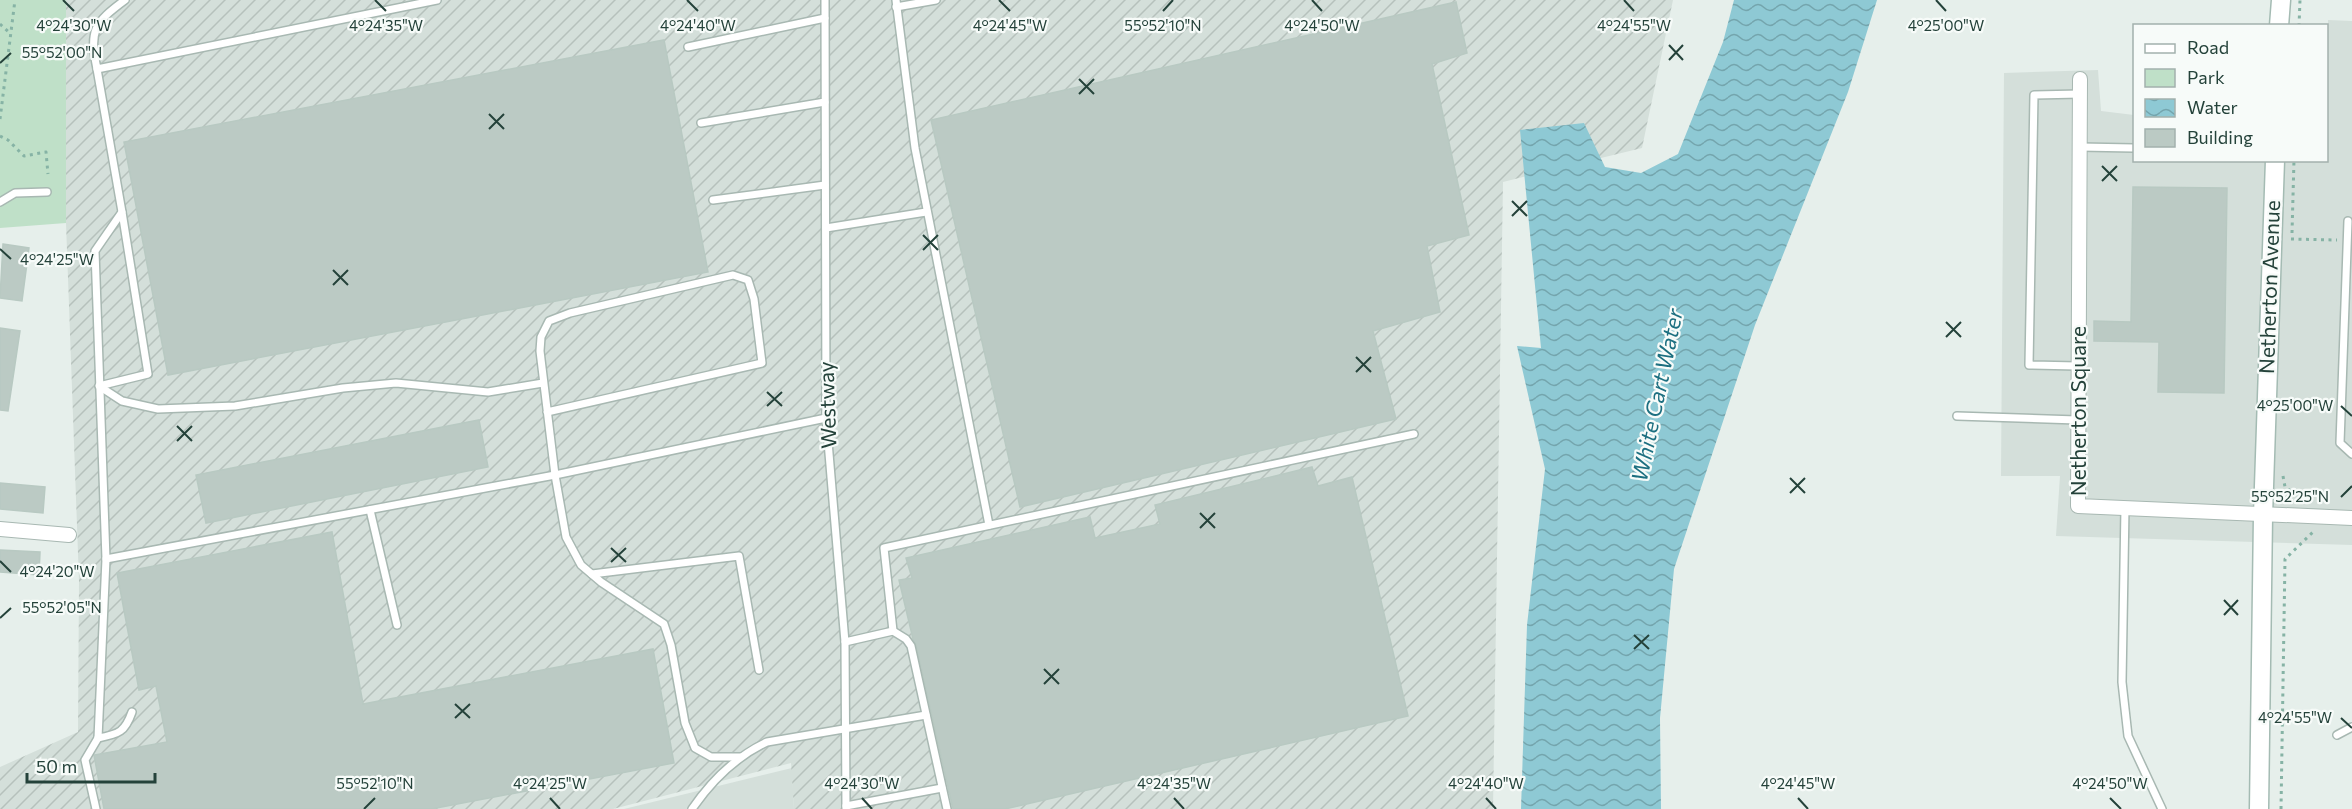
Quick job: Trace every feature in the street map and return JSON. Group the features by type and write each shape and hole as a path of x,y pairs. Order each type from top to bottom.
{"street":[{"path":"2279,24 2281,0"},
{"name":"Netherton Square","path":"2080,79 2078,506 2263,516 2352,518"},
{"name":"Netherton Avenue","path":"2259,809 2263,516 2275,162"},
{"path":"0,529 69,535"}],"lane":[{"path":"99,386 148,374 92,43 101,18 125,0"},
{"path":"97,69 437,0"},
{"name":"Westway","path":"825,0 826,418 845,642 846,807"},
{"path":"936,0 896,3 926,212 989,525"},
{"path":"688,47 825,18"},
{"path":"2077,366 2029,365 2034,95 2080,94"},
{"path":"701,123 825,102"},
{"path":"2080,147 2133,148"},
{"path":"713,200 825,185"},
{"path":"0,202 15,193 47,192"},
{"path":"96,809 85,760 98,738 106,560 95,251 122,212"},
{"path":"826,228 926,212"},
{"path":"2348,221 2340,443 2352,454"},
{"path":"547,412 762,363 754,298 748,280 733,274 570,313 549,321 541,337 540,351 543,383 555,475 566,537 581,565 664,624 671,645 685,723 695,748 711,757 740,757"},
{"path":"99,386 122,401 158,409 235,406 343,388 396,383 488,392 543,383"},
{"path":"1958,417 2077,420"},
{"path":"106,560 555,475 826,418"},
{"path":"893,631 884,548 1414,434"},
{"path":"2125,508 2122,682 2128,736 2162,809"},
{"path":"370,510 397,625"},
{"path":"592,574 739,556 759,670"},
{"path":"845,642 893,631 906,639 911,646 947,809"},
{"path":"98,738 115,735 126,727 132,712"},
{"path":"692,809 725,768 767,742 926,715"},
{"path":"2337,735 2352,727"},
{"path":"846,807 942,788"}],"path":[{"path":"0,119 15,0"},
{"path":"2299,24 2300,0"},
{"path":"0,24 11,34"},
{"path":"0,135 24,156 46,152 48,174"},
{"path":"2291,250 2294,162"},
{"path":"2291,239 2348,240"},
{"path":"2281,468 2285,488 2328,517 2285,560 2282,809"}],"shaded area":[{"path":"66,0 1673,0 1642,148 1503,182 1493,809 794,809 791,763 613,809 0,809 0,767 78,732 79,581 66,223"},
{"path":"2328,20 2352,21 2352,545 2056,536 2060,476 2001,476 2004,73 2098,70 2101,111 2133,115 2133,162 2328,162"},
{"path":"792,768 794,809 624,809"}],"green space":[{"path":"0,0 66,0 66,223 0,228"}],"water":[{"name":"White Cart Water","path":"1734,0 1877,0 1848,92 1755,325 1674,569 1660,718 1661,809 1521,809 1527,625 1545,469 1517,346 1541,348 1520,130 1584,123 1605,167 1641,173 1678,154 1723,42"}],"building":[{"path":"1456,2 1467,53 1432,64 1469,235 1427,246 1440,312 1373,331 1396,419 1020,507 931,120"},
{"path":"664,40 708,272 168,375 124,142"},
{"path":"2133,187 2227,188 2224,393 2158,392 2159,342 2094,341 2094,321 2131,322"},
{"path":"3,244 29,248 22,301 0,298"},
{"path":"0,328 20,331 8,411 0,410"},
{"path":"479,420 488,467 206,523 196,475"},
{"path":"1312,467 1318,486 1352,477 1408,716 1005,809 953,809 899,580 912,578 906,558 1090,517 1095,538 1160,524 1155,505"},
{"path":"0,483 45,487 43,513 0,509"},
{"path":"332,532 363,704 653,649 674,763 431,809 104,809 94,755 167,742 156,686 139,690 117,573"},
{"path":"0,550 40,552 39,575 0,572"}]}
